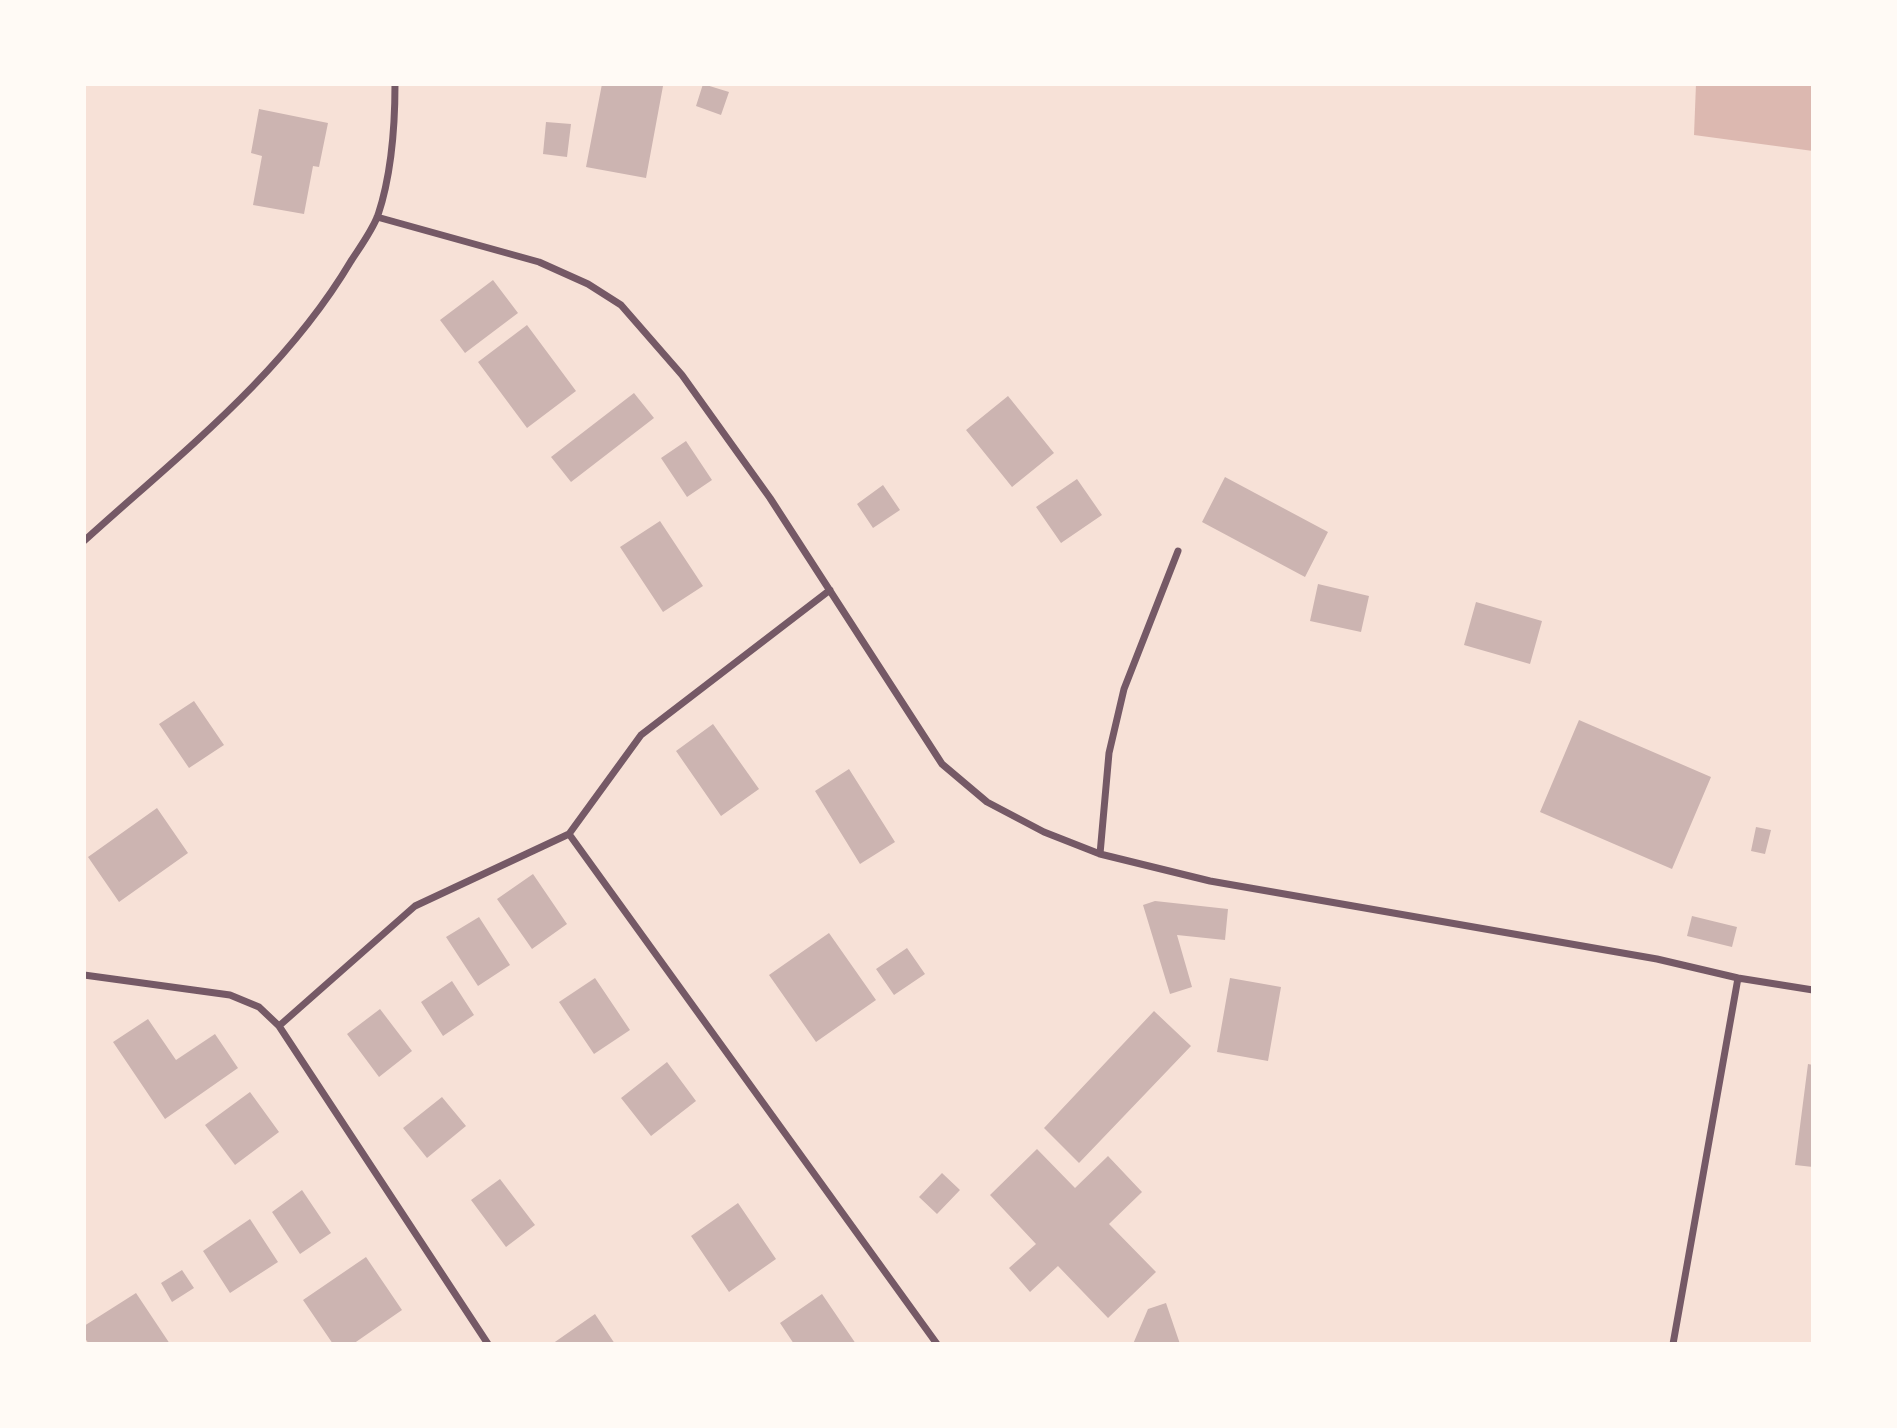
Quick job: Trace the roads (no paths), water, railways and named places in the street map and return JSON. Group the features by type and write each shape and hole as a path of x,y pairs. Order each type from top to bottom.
{"street":[{"path":"84,541 204,437 295,341 338,283 377,217 395,136 396,84"},
{"path":"377,217 540,262 588,284 621,305 682,375 770,498 942,764 986,802 1044,832 1100,854 1210,881 1657,959 1738,978 1813,990"},
{"path":"1100,854 1109,753 1125,689 1178,551"},
{"path":"279,1026 415,906 569,834 641,735 830,590"},
{"path":"569,834 937,1344"},
{"path":"84,975 230,995 259,1007 279,1026 488,1344"},
{"path":"1673,1344 1738,978"}]}
